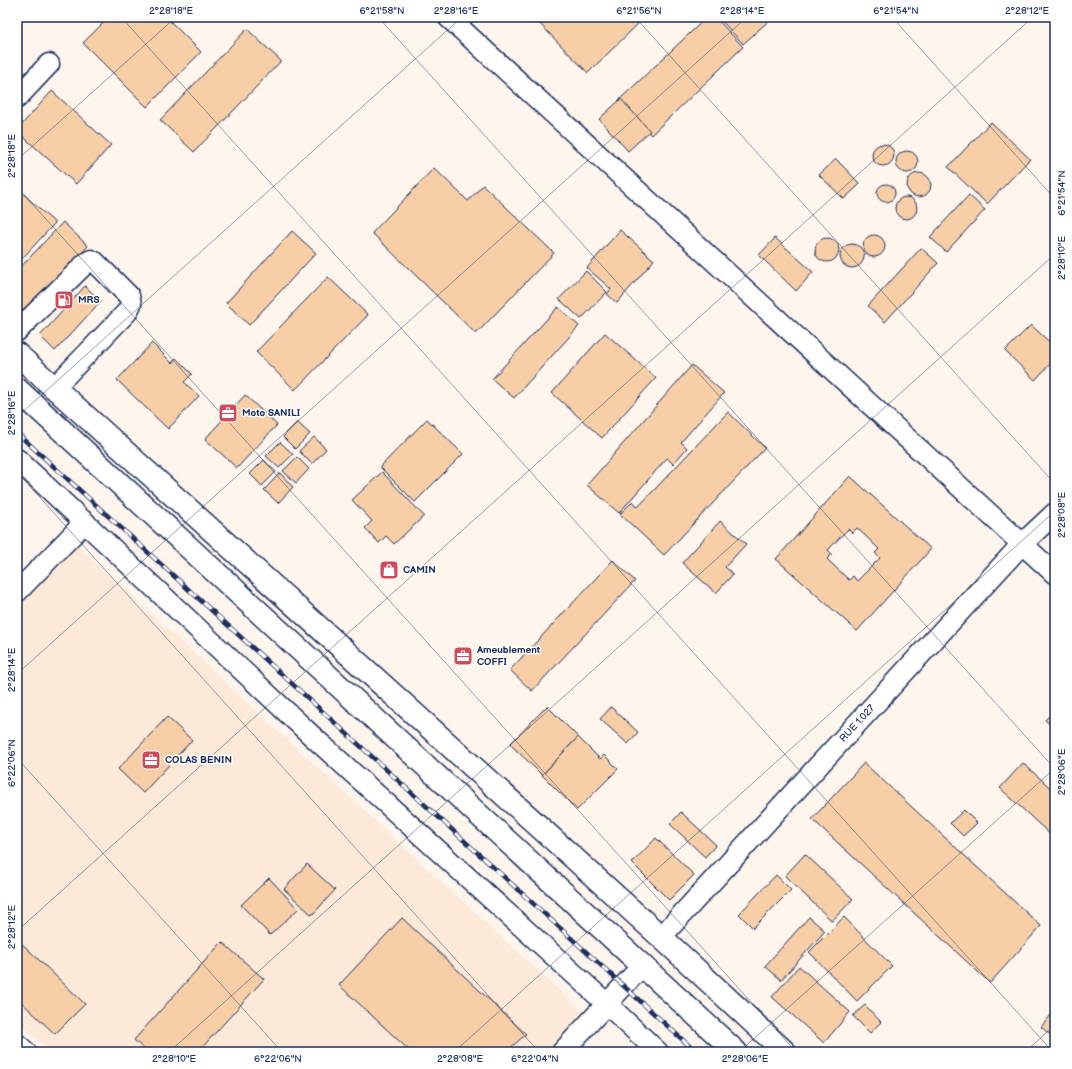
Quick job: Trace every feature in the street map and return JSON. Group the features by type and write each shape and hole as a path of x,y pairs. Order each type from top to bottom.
{"highway":[{"path":"17,354 661,937 785,1052"},
{"path":"17,389 736,1052"}],"street":[{"path":"448,17 1055,574"},
{"path":"17,98 49,64"},
{"path":"17,331 86,263 91,260 95,262 129,296 131,304 127,312 54,388"},
{"path":"17,459 311,735 658,1052"},
{"name":"RUE 1.027","path":"661,937 1022,544 1055,513"},
{"path":"17,592 85,522"},
{"path":"562,1052 642,966"},
{"path":"17,1044 26,1052"}],"shaded area":[{"path":"75,544 587,1016 554,1052 51,1052 17,1020 17,607"}],"building":[{"path":"109,17 166,17 201,52 147,107 83,43"},
{"path":"537,17 645,17 588,73 535,19"},
{"path":"707,17 715,17 743,47 651,135 618,101"},
{"path":"718,17 773,17 743,44"},
{"path":"247,29 281,61 194,152 160,120"},
{"path":"52,91 111,145 76,184 17,131"},
{"path":"621,99 650,131 628,151 599,119"},
{"path":"991,122 1030,159 987,204 948,167"},
{"path":"879,144 887,144 894,151 894,159 887,166 879,166 872,159 872,151"},
{"path":"907,151 915,154 918,162 915,170 907,173 899,170 896,162 899,154"},
{"path":"836,159 860,184 844,199 819,175"},
{"path":"434,168 468,201 483,185 554,253 476,334 372,233"},
{"path":"919,173 924,174 930,180 930,190 924,196 919,197 914,196 908,190 907,185 908,180 914,174"},
{"path":"886,184 892,187 895,193 892,199 886,202 880,199 877,193 880,187"},
{"path":"17,188 55,223 17,264"},
{"path":"969,195 985,210 946,252 930,237"},
{"path":"906,197 914,200 917,208 914,216 906,219 898,216 895,208 898,200"},
{"path":"63,222 88,246 23,316 17,310 17,271"},
{"path":"620,230 654,260 617,303 607,294 611,289 587,268"},
{"path":"292,231 316,253 249,325 226,303"},
{"path":"874,235 882,238 885,246 882,254 874,257 866,254 863,246 866,238"},
{"path":"775,238 813,272 796,291 759,255"},
{"path":"827,238 836,241 839,250 836,259 827,262 818,259 815,250 818,241"},
{"path":"852,244 860,248 864,256 860,264 852,268 844,264 840,256 844,248"},
{"path":"921,248 938,263 885,322 868,306"},
{"path":"586,271 607,292 581,319 559,299"},
{"path":"328,277 368,315 295,390 256,352"},
{"path":"85,286 101,301 55,351 40,336"},
{"path":"558,307 579,326 514,398 492,379"},
{"path":"1031,325 1055,347 1055,359 1035,380 1005,351"},
{"path":"605,333 656,378 602,438 552,393"},
{"path":"152,343 172,363 176,358 192,374 184,382 199,396 168,429 117,380"},
{"path":"692,365 724,393 681,442 687,448 673,464 667,458 619,513 587,485"},
{"path":"245,395 277,425 237,468 205,439"},
{"path":"728,412 765,448 664,555 620,514 633,501 638,507"},
{"path":"427,419 463,454 415,502 380,467"},
{"path":"297,422 310,434 295,449 283,437"},
{"path":"314,437 326,449 312,464 299,451"},
{"path":"280,442 293,454 279,468 266,456"},
{"path":"297,457 309,469 296,483 283,471"},
{"path":"264,460 276,472 262,486 250,474"},
{"path":"382,472 424,516 394,544 386,536 379,543 365,528 372,521 352,500"},
{"path":"280,473 293,487 278,503 264,490"},
{"path":"850,476 931,549 857,631 776,559","holes":["857,528 879,549 875,553 880,558 857,581 853,576 849,580 827,559 832,554 828,550 848,529 852,533"]},
{"path":"720,521 746,544 725,567 733,574 716,593 682,563"},
{"path":"613,560 635,581 532,691 510,670"},
{"path":"547,706 578,737 542,775 510,744"},
{"path":"611,707 638,732 628,744 600,719"},
{"path":"1055,710 1055,729 1045,720"},
{"path":"167,717 192,740 143,793 118,769"},
{"path":"578,737 600,759 604,755 618,769 577,810 542,775"},
{"path":"864,763 1041,926 990,983 812,819"},
{"path":"1023,763 1055,792 1055,839 1000,788"},
{"path":"964,810 977,823 963,836 950,823"},
{"path":"681,812 716,845 705,857 670,824"},
{"path":"656,838 694,875 669,900 632,863"},
{"path":"805,854 853,899 832,921 785,876"},
{"path":"307,864 335,890 312,915 284,889"},
{"path":"776,875 791,890 753,928 739,914"},
{"path":"269,878 298,909 270,935 241,905"},
{"path":"809,917 825,931 781,980 765,966"},
{"path":"844,917 892,966 857,1001 809,952"},
{"path":"402,918 526,1034 506,1052 411,1052 339,985"},
{"path":"17,939 85,1004 55,1034 17,998"},
{"path":"222,942 264,979 198,1052 147,1052 134,1040"},
{"path":"799,966 850,1012 824,1043 772,997"},
{"path":"865,1005 881,1022 870,1033 853,1016"},
{"path":"1055,1010 1055,1039 1041,1027"}],"railway":[{"path":"17,433 696,1052"}],"place":[{"name":"MRS","path":"64,300"},
{"name":"Moto SANILI","path":"228,413"},
{"name":"CAMIN","path":"389,570"},
{"name":"Ameublement COFFI","path":"463,656"},
{"name":"COLAS BENIN","path":"151,760"}]}
